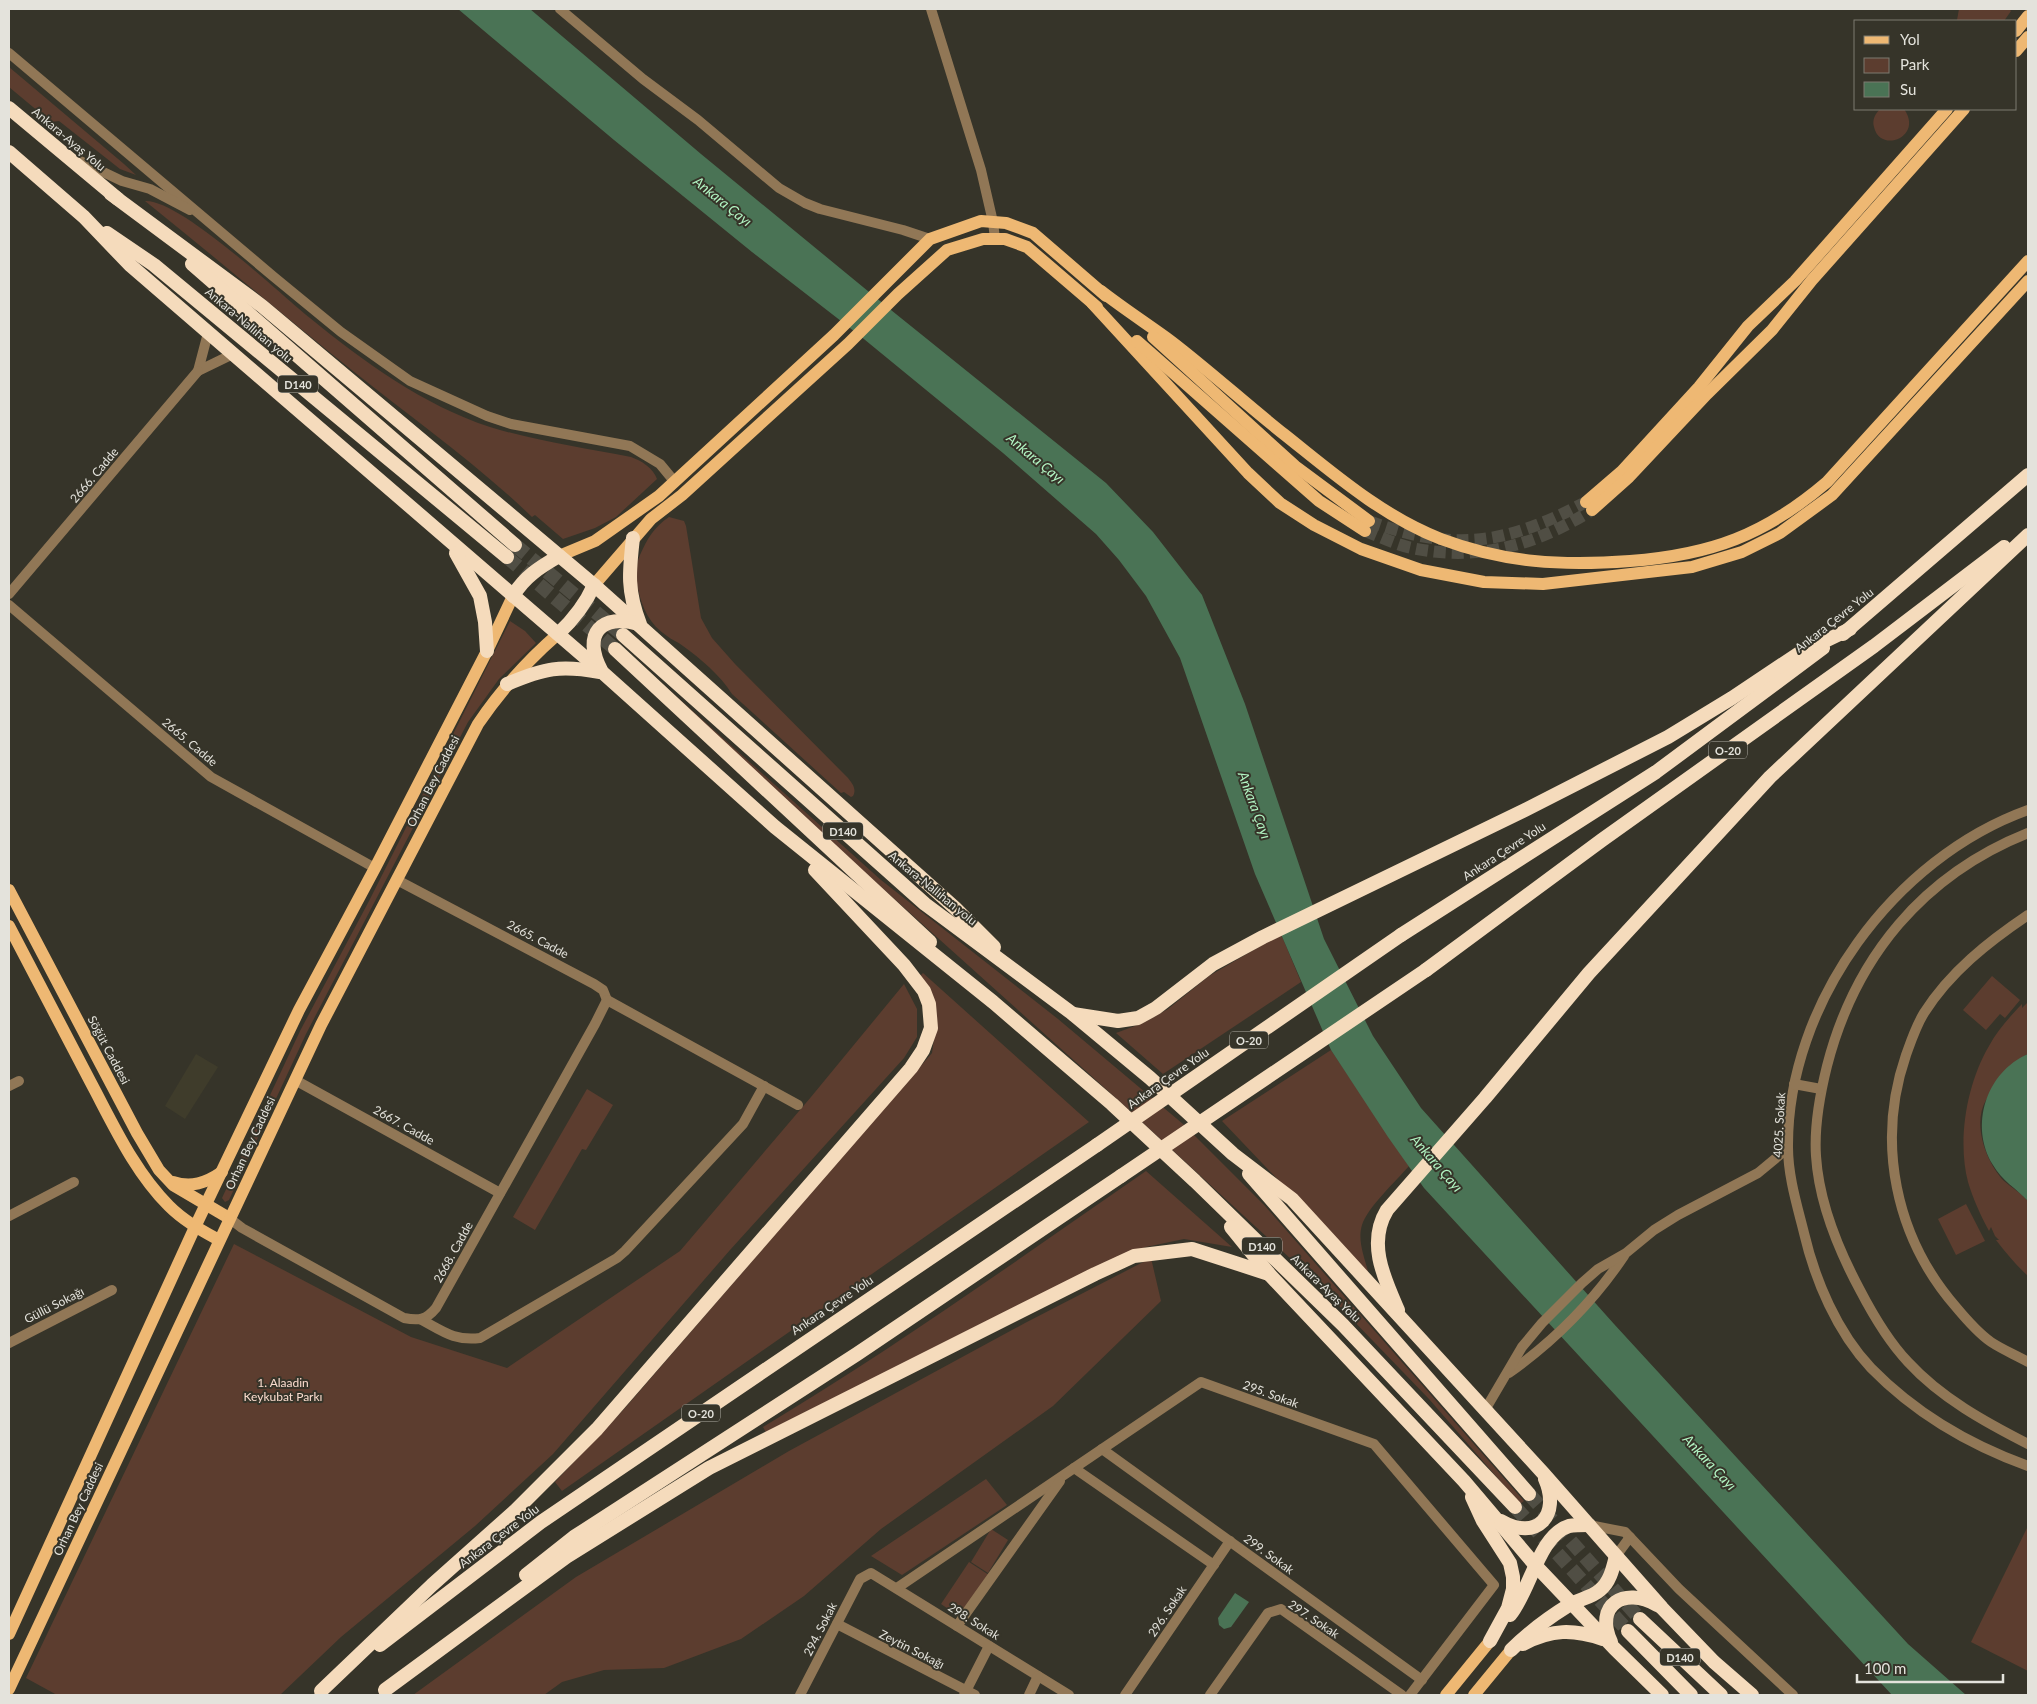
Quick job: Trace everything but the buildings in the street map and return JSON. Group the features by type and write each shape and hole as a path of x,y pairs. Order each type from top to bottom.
{"highway":[{"name":"Ankara-Ayaş Yolu","path":"9,108 111,194"},
{"path":"9,152 84,217 130,265 602,672 775,827 993,1002"},
{"path":"111,194 262,306 640,624 955,908 1031,982"},
{"name":"Ankara-Nallıhan yolu","path":"111,194 515,545"},
{"name":"Ankara-Nallıhan yolu","path":"84,217 154,265 507,557"},
{"name":"Ankara Çevre Yolu","path":"318,1693 541,1522 1097,1145 1401,935 1656,772 1850,629 2028,475"},
{"name":"O-20","path":"382,1692 574,1537 857,1354 1426,970 1602,840 1874,646 2028,528"},
{"path":"1404,1322 1388,1286 1377,1247 1380,1221 1387,1210 1486,1098 1589,973 1770,777 2028,535"},
{"path":"632,538 629,578 633,607 640,624"},
{"path":"449,541 480,596 485,622 487,651"},
{"path":"513,596 519,585 536,568 559,556"},
{"path":"558,634 575,619 583,608 594,585"},
{"path":"602,672 595,659 593,648 599,630 606,623 616,620 640,624"},
{"path":"1073,1014 1118,1021 1138,1018 1156,1008 1213,964 1263,937 1376,883 1668,737 1732,698 1798,654 1850,629"},
{"name":"Ankara-Nallıhan yolu","path":"624,635 925,904 1073,1014 1150,1078 1233,1154"},
{"name":"D140","path":"615,649 993,1002"},
{"path":"507,684 551,668 602,672"},
{"path":"318,1693 432,1585 516,1510 597,1429 911,1068 923,1050 931,1028 929,1004 924,991 904,965 775,827"},
{"name":"Ankara-Ayaş Yolu","path":"993,1002 1112,1104 1343,1325 1515,1507"},
{"name":"Ankara-Ayaş Yolu","path":"1233,1154 1316,1252 1528,1494"},
{"path":"1233,1154 1292,1199 1543,1473 1662,1608 1714,1662 1752,1695"},
{"path":"1194,1181 1269,1274 1464,1481 1571,1604 1662,1695"},
{"path":"382,1692 566,1557 709,1468 1110,1267 1134,1256 1192,1249 1269,1274"},
{"path":"1494,1516 1512,1527 1525,1530 1540,1524 1550,1509 1551,1502 1550,1490 1543,1473"},
{"path":"1464,1481 1483,1520 1510,1563 1513,1577 1513,1589 1508,1608 1490,1641"},
{"path":"1490,1641 1513,1612 1524,1593 1542,1550 1554,1534 1569,1526 1589,1525"},
{"path":"1511,1650 1533,1629 1571,1604 1587,1598 1602,1589 1611,1575 1616,1556"},
{"path":"1610,1644 1606,1624 1608,1612 1615,1603 1624,1597 1636,1596 1662,1608"},
{"name":"D140","path":"1640,1619 1721,1695"},
{"path":"1511,1650 1540,1636 1565,1631 1587,1634 1610,1644"},
{"name":"D140","path":"1628,1631 1691,1695"}],"main road":[{"path":"2017,30 2028,16"},
{"path":"2017,50 2028,37"},
{"path":"1946,110 1795,281 1757,316 1693,394 1589,506 1629,477 1707,394 1772,330 1812,280 1963,110"},
{"path":"559,556 595,542 659,496 834,335 930,240 981,221 1006,223 1033,233 1295,466 1367,526 1319,502 1027,247 1005,239 983,238 947,250 898,294 848,344 682,495 651,519 632,538 594,585"},
{"path":"1101,292 1173,343 1246,404 1361,494 1398,518 1439,538 1481,552 1540,562 1597,564 1668,558 1702,551 1746,535 1788,512 1833,476 2028,261"},
{"path":"1092,303 1248,472 1280,503 1314,525 1361,549 1421,570 1484,582 1543,584 1692,567 1742,552 1780,534 1832,494 2028,281"},
{"path":"1757,316 1754,322 1757,330 1763,333 1772,330"},
{"path":"674,481 682,495"},
{"name":"Orhan Bey Caddesi","path":"9,1634 195,1227 299,1010 375,868 487,651 513,596"},
{"name":"Orhan Bey Caddesi","path":"9,1689 321,1025 478,724 507,684 558,634"},
{"name":"Söğüt Caddesi","path":"9,890 137,1133 159,1170 178,1190 229,1218"},
{"path":"9,926 13,945 139,1169 151,1186 186,1222 219,1240"},
{"path":"167,1180 192,1185 203,1183 222,1172"},
{"path":"1446,1695 1490,1641"},
{"path":"1474,1695 1511,1650"}],"street":[{"path":"560,9 643,79 698,120 780,188 805,203 820,209 895,228 930,240"},
{"path":"931,9 981,170 995,239"},
{"path":"9,53 341,332 410,381 478,412 511,424 630,446 660,464 674,481"},
{"path":"63,154 122,181 150,189 206,219"},
{"name":"2666. Cadde","path":"198,371 208,333"},
{"name":"2666. Cadde","path":"9,594 198,371 233,354"},
{"name":"2665. Cadde","path":"9,605 212,777 375,868"},
{"name":"4025. Sokak","path":"2028,810 1996,824 1959,844 1935,861 1885,906 1842,967 1821,1005 1794,1084 1789,1115 1788,1148 1791,1176 1810,1255 1819,1282 1830,1305 1854,1345 1870,1367 1911,1404 1962,1437 1999,1456 2028,1466"},
{"path":"2028,833 2004,843 1974,861 1927,895 1904,916 1858,981 1834,1039 1821,1089 1816,1155 1820,1186 1830,1223 1846,1264 1869,1306 1907,1362 1942,1394 2028,1444"},
{"name":"2665. Cadde","path":"397,880 594,984 602,990 607,1000 798,1105"},
{"path":"2028,915 1967,961 1924,1014 1911,1040 1898,1077 1893,1104 1892,1145 1896,1190 1904,1216 1929,1270 1946,1296 1966,1319 1990,1341 2028,1362"},
{"name":"2668. Cadde","path":"422,1320 429,1316 436,1308 607,1000"},
{"name":"2667. Cadde","path":"295,1080 500,1193"},
{"path":"9,1086 19,1081"},
{"path":"1794,1084 1821,1089"},
{"path":"229,1218 242,1228 404,1318 422,1320 450,1336 465,1340 480,1338 617,1258 743,1124 764,1086"},
{"path":"1485,1410 1522,1347 1542,1323 1582,1282 1598,1269 1626,1253 1654,1230 1678,1215 1758,1173 1788,1148"},
{"path":"9,1216 74,1182"},
{"path":"1506,1375 1556,1336 1608,1280 1626,1253"},
{"name":"Güllü Sokağı","path":"9,1343 112,1290"},
{"name":"295. Sokak","path":"897,1588 1201,1382 1374,1444 1494,1585 1410,1695"},
{"name":"299. Sokak","path":"1102,1449 1422,1680"},
{"path":"957,1626 1070,1471 1214,1565"},
{"path":"1589,1525 1625,1532 1679,1589 1793,1695"},
{"path":"1616,1556 1630,1537"},
{"name":"296. Sokak","path":"1125,1695 1230,1541"},
{"name":"298. Sokak","path":"865,1575 871,1573 897,1588 1069,1695"},
{"name":"294. Sokak","path":"800,1695 860,1579 865,1575"},
{"name":"297. Sokak","path":"1210,1695 1268,1613 1281,1610 1402,1695"},
{"name":"Zeytin Sokağı","path":"837,1624 968,1694"},
{"path":"968,1694 989,1646"},
{"path":"1029,1695 1038,1676"}],"shaded area":[{"path":"196,1054 218,1067 185,1119 165,1106"}],"green space":[{"path":"1959,9 2009,9 2011,11 2005,20 1957,20"},
{"path":"9,67 136,175 120,169 59,121 51,122 9,87"},
{"path":"1879,110 1904,110 1909,119 1909,127 1899,139 1884,140 1878,135 1874,127 1875,115"},
{"path":"145,201 161,204 205,231 351,350 395,381 441,407 465,418 507,432 631,457 647,465 657,479 616,517 595,528 563,539 535,515 532,517 467,460 353,371"},
{"path":"669,517 684,521 686,526 701,618 712,638 735,664 848,778 854,789 853,796 851,797 844,792 841,793 732,694 710,668 690,651 661,632 651,621 644,609 640,596 636,581 636,568 638,559 648,539 655,529"},
{"path":"510,621 525,631 536,643 499,679 468,722 306,1034 229,1200 225,1202 222,1198 300,1031 369,901"},
{"path":"618,644 881,880 1058,1019 1183,1124 1265,1206 1524,1501 1520,1504 1429,1399 1318,1284 1117,1099 615,648"},
{"path":"1281,934 1301,982 1163,1074 1116,1033 1143,1023 1168,1009 1209,976"},
{"path":"923,973 1089,1122 562,1491 555,1482 625,1408 932,1053 935,1032 920,976"},
{"path":"1992,976 2020,1000 2005,1018 2000,1014 1986,1030 1963,1010"},
{"name":"1. Alaadin Keykubat Parkı","path":"904,984 917,1009 917,1037 904,1058 730,1250 553,1454 475,1526 341,1637 280,1695 57,1695 26,1678 234,1244 411,1337 507,1368 680,1251"},
{"path":"2028,1002 2028,1054 2024,1056 1989,1095 1982,1110 1980,1120 1983,1142 1997,1173 2028,1201 2028,1276 1996,1240 1999,1240 1991,1227 1989,1231 1975,1201 1968,1182 1965,1166 1964,1130 1970,1094 1981,1061 2003,1025 2022,1004 2022,1008"},
{"path":"1331,1050 1409,1166 1376,1203 1362,1225 1360,1237 1369,1275 1222,1121"},
{"path":"587,1089 613,1105 586,1150 582,1149 535,1230 513,1217"},
{"path":"1146,1171 1232,1247 1184,1239 1146,1247 1113,1261 768,1436 763,1427 909,1334"},
{"path":"1966,1204 1985,1241 1956,1255 1938,1219"},
{"path":"1151,1258 1161,1301 1053,1406 881,1529 804,1596 741,1639 664,1668 604,1670 562,1682 544,1695 413,1695 576,1577 789,1451 1025,1323"},
{"path":"986,1479 1007,1505 902,1575 871,1556"},
{"path":"2028,1526 2028,1671 1971,1642"},
{"path":"991,1529 1008,1540 988,1573 971,1562"},
{"path":"969,1562 989,1575 960,1617 941,1604"}],"water":[{"name":"Ankara Çayı","path":"458,9 530,9 701,154 1106,483 1153,532 1202,595 1245,704 1324,939 1373,1036 1421,1108 1614,1324 1908,1644 1966,1695 1892,1695 1424,1188 1331,1050 1255,874 1180,658 1146,596 1119,560 1096,534 1003,453 859,335 752,252 614,140"},
{"path":"2028,1054 2028,1201 2005,1180 1993,1165 1986,1150 1982,1134 1982,1117 1992,1087 2001,1073 2013,1062"},
{"path":"1235,1593 1249,1602 1231,1627 1224,1629 1219,1625 1218,1618"}],"tunnel":[{"path":"1369,521 1400,531 1428,537 1455,540 1480,539 1505,535 1531,527 1586,502"},
{"path":"1365,531 1412,548 1437,552 1461,553 1484,551 1506,547 1550,533 1592,510"},
{"path":"515,545 623,635"},
{"path":"507,557 615,649"},
{"path":"1529,1494 1640,1619"},
{"path":"1515,1507 1628,1631"}]}
